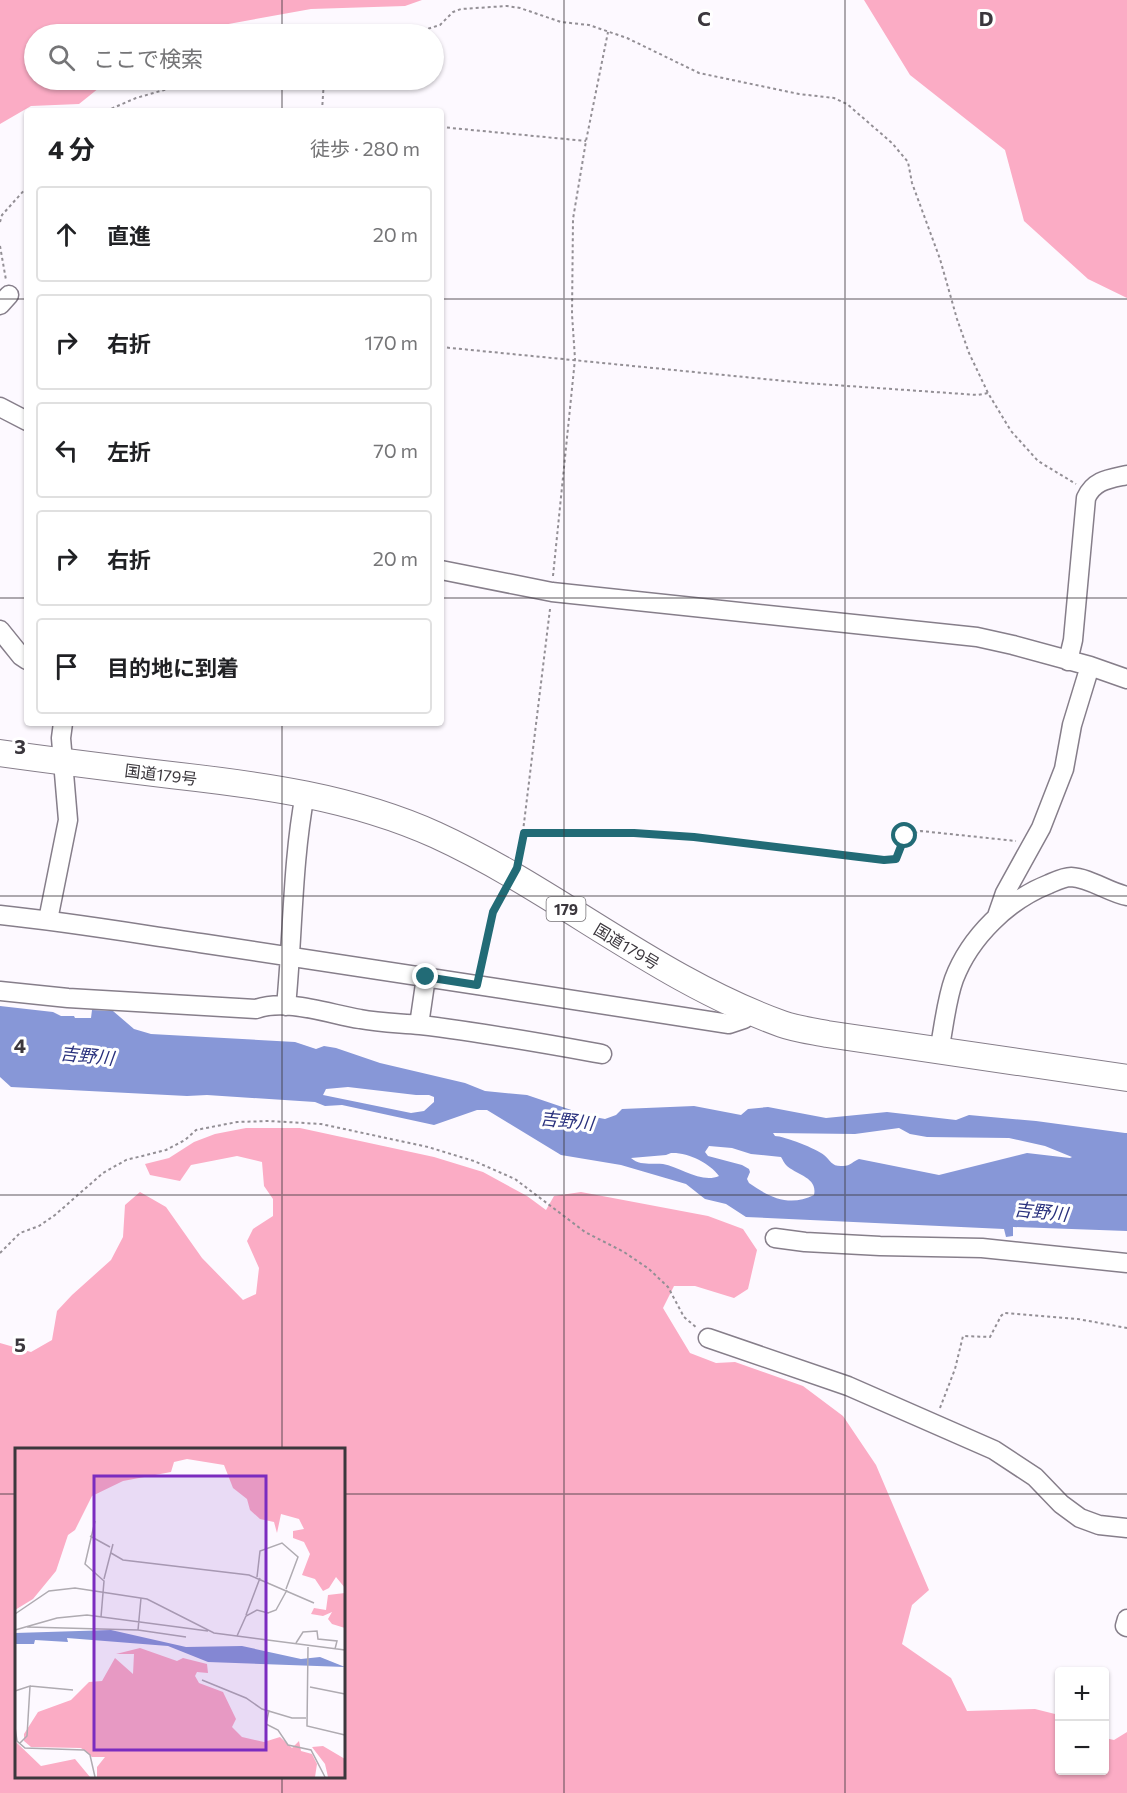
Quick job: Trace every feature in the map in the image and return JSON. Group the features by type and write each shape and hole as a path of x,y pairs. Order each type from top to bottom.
{"highway":[{"name":"国道179号","path":"0,753 215,780 305,794 349,804 436,835 512,876 658,965 751,1011 784,1024 827,1034 1127,1078"}],"street":[{"path":"0,407 24,419"},
{"path":"1068,661 1073,640 1086,498 1094,484 1127,475"},
{"path":"444,571 552,592 976,637 1090,666 1127,679"},
{"path":"0,630 24,658"},
{"path":"997,916 1005,893 1041,828 1064,769 1072,725 1090,666"},
{"path":"48,920 68,820 61,738 63,726"},
{"path":"286,1006 305,794"},
{"path":"939,1051 954,979 971,946 997,916 1022,896 1068,877 1081,879 1115,894 1127,896"},
{"path":"0,915 291,956 729,1024 744,1019 751,1011"},
{"path":"419,1025 426,977"},
{"path":"0,991 69,998 256,1009 265,1006 286,1006 325,1011 361,1020 419,1025 514,1038 602,1054"},
{"path":"775,1238 805,1242 982,1248 1127,1263"},
{"path":"708,1338 849,1386 994,1450 1035,1477 1080,1518 1099,1525 1127,1528"},
{"path":"1127,1619 1125,1626 1127,1627"}],"path":[{"path":"441,24 453,12 461,9 507,6 520,8 561,22 589,25 627,38 699,73 799,94 834,98 846,104 892,143 908,162 912,183 940,259 969,353 988,393 1011,431 1038,461 1090,490"},
{"path":"477,985 493,912 517,868 524,833 552,592 575,359 572,314 573,219 608,32"},
{"path":"113,108 164,90"},
{"path":"322,108 323,90"},
{"path":"444,127 586,141"},
{"path":"0,222 2,215 24,191"},
{"path":"0,246 4,300"},
{"path":"444,347 805,383 978,395 988,393"},
{"path":"524,833 634,833 694,837 884,860 896,859 905,836 921,831 1006,839 1031,846"},
{"path":"0,1253 20,1233 39,1226 55,1215 103,1173 126,1160 166,1150 185,1140 196,1130 237,1122 321,1124 429,1147 474,1161 516,1179 585,1232 624,1252 649,1269 668,1287 684,1317 708,1338"},
{"path":"933,1424 955,1370 963,1336 990,1337 1000,1316 1004,1313 1077,1319 1127,1328"}],"shaded area":[{"path":"0,0 422,0 405,6 311,9 228,24 24,24 24,90 96,90 79,104 31,106 0,124"},
{"path":"864,0 1127,0 1127,298 1088,279 1024,221 1005,150 910,75"},
{"path":"246,1128 300,1128 434,1157 483,1172 527,1196 546,1210 554,1196 581,1192 708,1216 743,1229 757,1250 748,1289 734,1298 695,1286 674,1286 663,1308 690,1353 716,1363 735,1362 803,1386 843,1416 876,1465 929,1590 912,1605 902,1644 951,1678 967,1711 1035,1709 1055,1714 1055,1775 1109,1775 1109,1739 1114,1740 1127,1732 1127,1793 0,1793 0,1343 31,1352 52,1340 57,1311 111,1260 123,1237 125,1205 140,1192 166,1207 202,1258 243,1300 256,1294 259,1268 247,1241 253,1229 273,1216 273,1199 264,1186 262,1162 237,1156 191,1165 180,1181 150,1175 145,1164 169,1158 194,1142 215,1134"}],"water":[{"name":"吉野川","path":"0,1006 53,1012 75,1018 91,1018 92,1010 113,1011 134,1029 151,1034 295,1042 316,1049 324,1046 336,1048 380,1063 465,1083 485,1091 527,1095 589,1116 605,1119 616,1115 622,1109 694,1106 741,1115 748,1109 768,1107 826,1118 887,1112 956,1120 969,1115 1127,1133 1127,1231 1013,1227 1013,1236 1006,1237 1004,1229 746,1217 726,1204 705,1199 686,1184 621,1165 561,1155 487,1110 477,1110 434,1125 342,1105 325,1106 315,1102 11,1087 0,1077","holes":["348,1087 429,1095 434,1097 434,1102 424,1111 411,1113 323,1095 326,1089","899,1128 910,1134 927,1137 1009,1138 1045,1146 1072,1157 1027,1153 939,1175 859,1159 848,1165 836,1166 815,1150 793,1140 775,1136 773,1133 855,1134","709,1146 781,1157 786,1165 810,1180 813,1184 814,1195 797,1200 772,1197 749,1183 747,1179 749,1169 708,1156 705,1152","677,1153 691,1156 710,1167 719,1176 698,1177 663,1164 642,1163 631,1158"]}],"route":[{"path":"426,977 477,985 493,912 517,868 524,833 634,833 694,837 884,860 896,859 905,836"}]}
